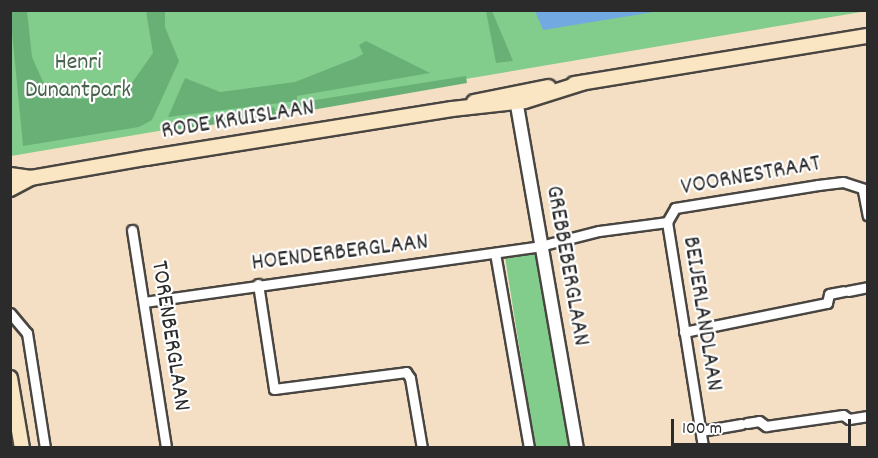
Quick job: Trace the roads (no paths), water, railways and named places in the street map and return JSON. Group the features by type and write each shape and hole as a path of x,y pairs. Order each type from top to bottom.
{"main road":[{"name":"RODE KRUISLAAN","path":"10,175 32,178 452,109 582,83 867,36"},
{"name":"RODE KRUISLAAN","path":"10,189 32,178"},
{"path":"10,378 22,447"}],"street":[{"name":"GREBBEBERGLAAN","path":"516,97 540,246 577,447"},
{"name":"VOORNESTRAAT","path":"540,246 599,231 666,222 675,208 843,182 865,190"},
{"path":"865,190 867,216"},
{"name":"BEIJERLANDLAAN","path":"666,222 703,447"},
{"name":"TORENBERGLAAN","path":"132,230 166,447"},
{"name":"HOENDERBERGLAAN","path":"144,302 258,284 540,246"},
{"path":"495,253 529,447"},
{"path":"258,284 274,389 406,372 410,378 423,447"},
{"path":"684,332 828,303 829,294 867,288"},
{"path":"10,313 27,333 45,447"},
{"path":"700,431 759,421 766,426 843,415 849,419 867,416"}],"water":[{"path":"535,11 660,11 543,30"}],"park label":[{"name":"Henri Dunantpark","path":"78,78"}]}
